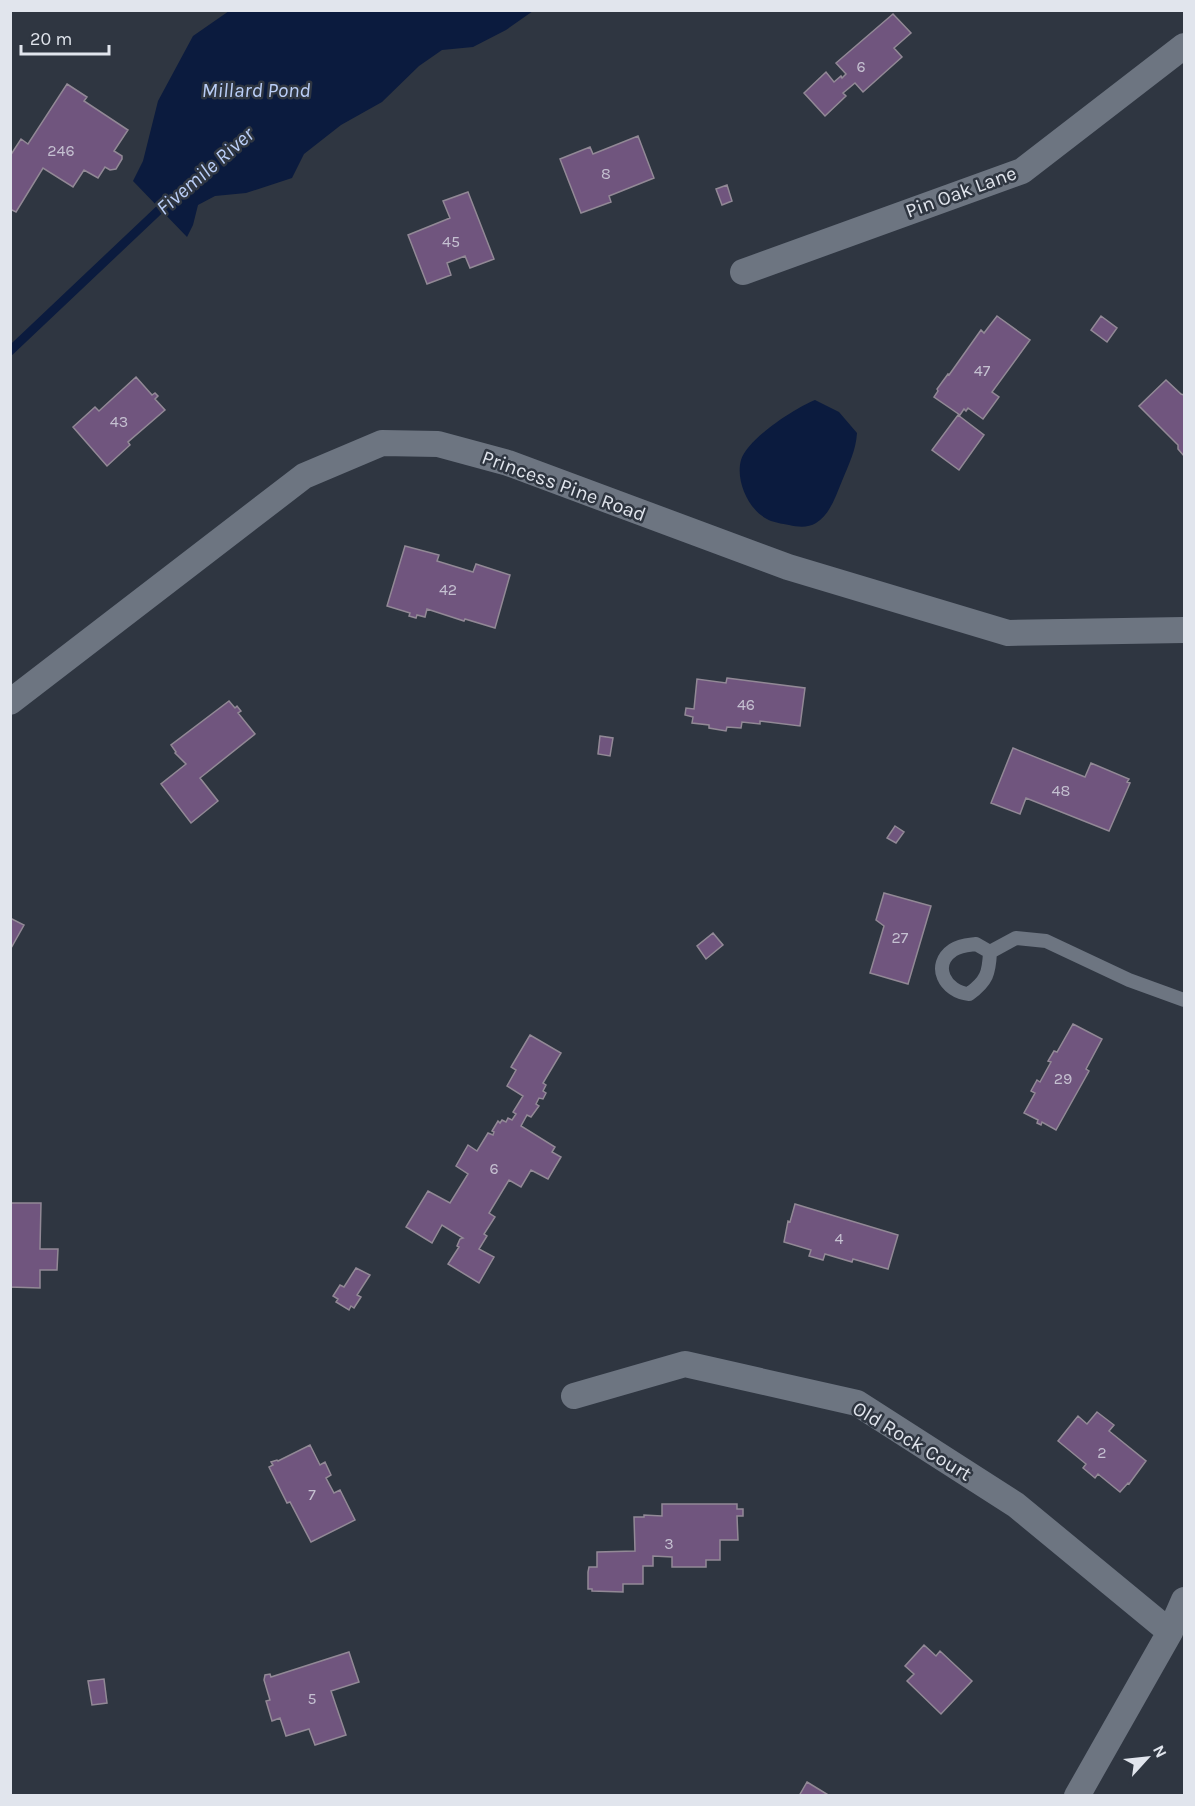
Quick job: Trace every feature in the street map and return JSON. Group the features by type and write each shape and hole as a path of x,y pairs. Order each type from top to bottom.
{"street":[{"name":"Pin Oak Lane","path":"743,272 1022,171 1185,46"},
{"name":"Princess Pine Road","path":"10,702 304,476 382,443 438,444 508,464 788,567 1008,633 1185,630"},
{"name":"Old Rock Court","path":"574,1396 685,1364 857,1403 1016,1505 1170,1632"},
{"path":"1077,1796 1170,1632 1185,1600"}],"lane":[{"path":"990,952 1016,938 1046,942 1129,980 1185,1000"}],"water":[{"name":"Millard Pond","path":"229,11 533,11 506,30 473,47 442,50 419,66 382,102 341,125 304,154 292,178 246,193 215,196 198,205 187,237 133,181 143,161 158,101 193,36"},
{"path":"815,400 839,412 857,433 852,457 832,504 821,519 813,525 803,527 771,521 757,511 746,496 740,478 741,460 752,443 762,434 784,417"}],"building":[{"path":"893,14 911,33 894,48 902,57 863,92 855,83 843,93 846,96 825,116 804,93 826,72 834,82 841,76 842,78 846,74 836,63"},
{"path":"67,84 87,97 84,101 128,130 114,151 122,156 122,159 116,169 110,170 105,167 98,178 84,170 73,187 43,168 16,212 10,209 10,156 21,139 28,144"},
{"path":"638,136 654,178 609,196 611,202 581,213 560,159 590,147 593,154"},
{"path":"727,185 732,201 722,205 716,189"},
{"path":"468,192 494,259 470,268 465,256 447,263 451,275 427,284 408,235 450,218 443,201"},
{"path":"997,316 1030,340 992,392 999,397 983,419 968,408 966,411 964,409 960,415 934,397 937,389 981,330 984,333"},
{"path":"1101,316 1117,328 1107,342 1091,330"},
{"path":"136,377 152,395 155,393 158,396 155,399 165,410 128,442 130,445 107,466 73,427 95,407 99,411"},
{"path":"1166,380 1184,395 1184,456 1178,449 1178,445 1139,406"},
{"path":"958,415 984,435 959,470 932,450"},
{"path":"405,546 439,555 437,561 473,572 476,564 510,575 495,628 427,609 425,617 417,615 416,618 409,616 410,613 387,606"},
{"path":"727,678 805,688 800,726 760,721 760,724 742,722 741,728 727,727 726,731 709,728 709,725 692,723 693,717 685,715 686,708 694,709 697,679 726,683"},
{"path":"229,701 241,711 238,713 255,734 200,778 218,801 191,823 161,784 186,764 175,753 171,745"},
{"path":"600,736 613,738 610,756 598,754"},
{"path":"1013,748 1085,777 1091,763 1129,779 1127,782 1130,783 1109,831 1026,798 1020,814 991,803"},
{"path":"895,826 904,832 896,843 887,838"},
{"path":"884,893 931,906 908,984 870,973 884,926 876,920"},
{"path":"10,918 24,925 10,950"},
{"path":"713,933 723,945 706,959 697,946"},
{"path":"1073,1024 1102,1039 1086,1069 1089,1071 1056,1130 1042,1122 1041,1125 1037,1123 1038,1120 1024,1113 1035,1093 1031,1091 1037,1080 1040,1082 1051,1062 1048,1061 1054,1051 1057,1052"},
{"path":"530,1035 561,1053 543,1083 546,1085 543,1091 546,1093 543,1099 539,1098 536,1104 539,1106 531,1117 527,1115 521,1126 555,1147 552,1152 561,1157 548,1179 531,1170 521,1187 509,1180 489,1213 495,1217 484,1234 487,1236 479,1249 494,1257 479,1283 448,1264 459,1247 457,1246 460,1239 463,1238 442,1225 432,1243 406,1227 428,1191 450,1203 468,1174 456,1166 468,1145 477,1151 488,1133 493,1135 492,1131 498,1121 506,1122 508,1118 512,1120 516,1114 513,1112 523,1096 507,1086 516,1070 511,1067"},
{"path":"10,1203 41,1203 40,1249 58,1249 57,1270 40,1270 40,1288 10,1287"},
{"path":"795,1204 898,1235 888,1269 825,1254 823,1260 809,1256 811,1250 784,1242 788,1221 790,1222"},
{"path":"356,1268 370,1275 357,1295 361,1297 354,1308 351,1306 349,1310 336,1302 338,1299 333,1296 340,1285 344,1287"},
{"path":"1097,1412 1114,1425 1109,1431 1146,1461 1120,1492 1098,1474 1095,1478 1083,1468 1086,1464 1058,1441 1078,1416 1087,1424"},
{"path":"310,1445 320,1465 325,1462 331,1475 326,1478 334,1493 340,1490 355,1520 311,1542 290,1502 287,1503 269,1467 273,1465 271,1462 278,1461"},
{"path":"662,1504 737,1504 737,1509 743,1509 743,1516 737,1516 738,1540 720,1540 720,1560 706,1560 706,1567 672,1567 672,1557 653,1556 653,1566 643,1566 643,1584 623,1584 623,1592 588,1589 589,1567 597,1567 597,1552 635,1551 634,1517 662,1516"},
{"path":"924,1645 936,1656 940,1651 972,1681 941,1714 907,1681 914,1674 905,1666"},
{"path":"349,1652 359,1682 331,1691 346,1735 315,1745 309,1729 286,1736 280,1718 272,1721 266,1701 270,1700 264,1680 265,1675 270,1674 271,1677"},
{"path":"104,1679 107,1703 92,1705 88,1681"},
{"path":"807,1782 830,1796 799,1796"}],"waterway":[{"name":"Fivemile River","path":"10,351 159,210"}]}
